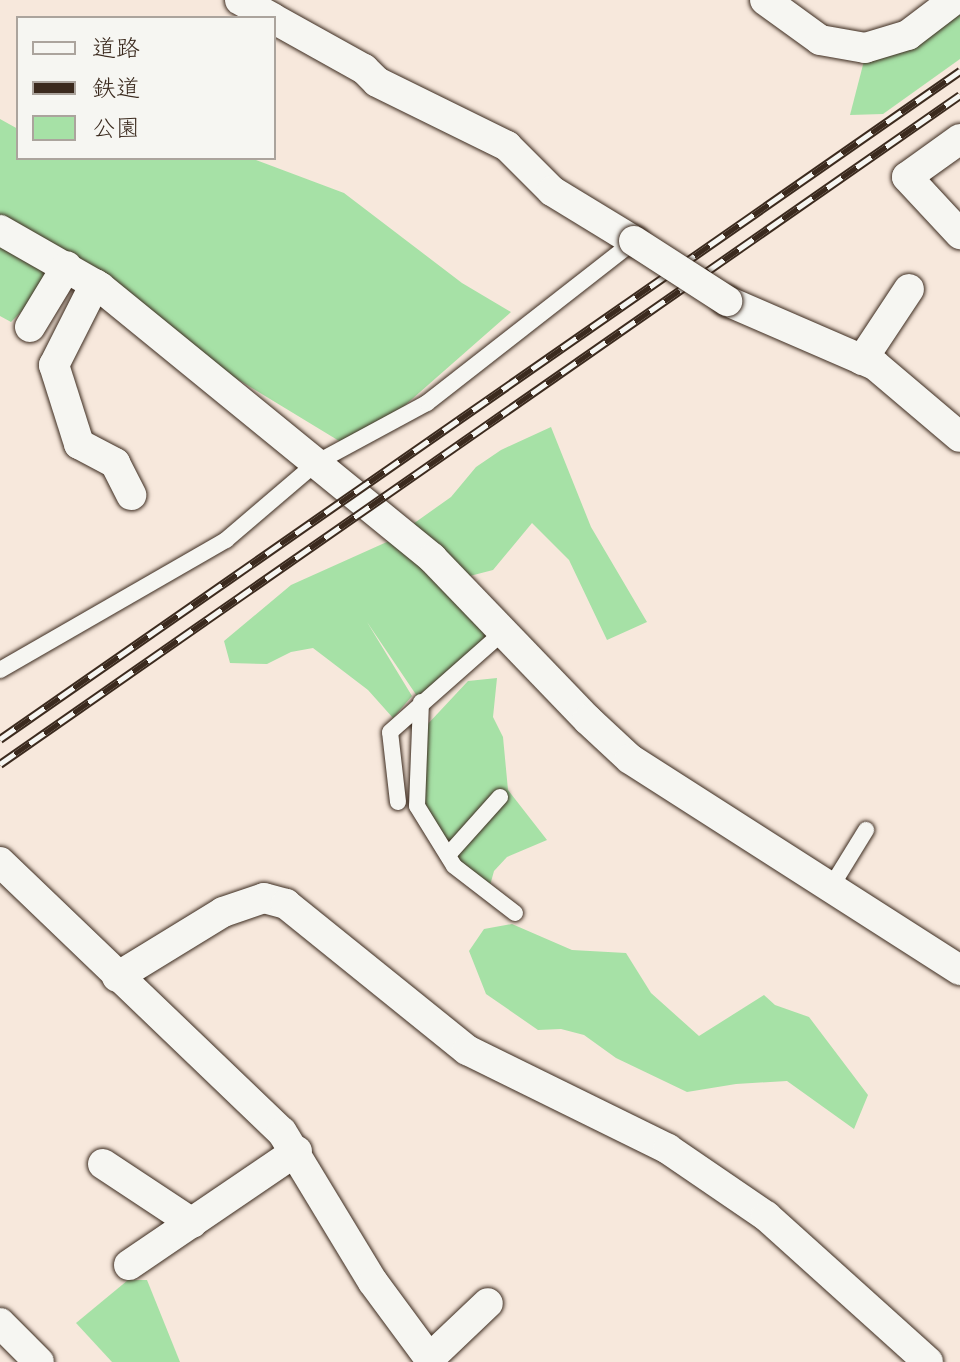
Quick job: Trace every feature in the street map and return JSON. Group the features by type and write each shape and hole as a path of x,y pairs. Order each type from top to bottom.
{"street":[{"path":"240,0 269,16"},
{"path":"765,0 820,40 865,48 908,35 954,0"},
{"path":"276,20 364,69 377,82 507,146 552,191 727,301 875,365 960,437"},
{"path":"960,139 907,177 960,234"},
{"path":"0,230 95,284 432,558 630,759 960,970"},
{"path":"30,327 67,266"},
{"path":"95,284 54,365 79,444 115,463 131,495"},
{"path":"862,360 909,289"},
{"path":"4,873 282,1132 297,1151 373,1282 431,1360 488,1303"},
{"path":"117,977 223,912 264,898 286,904 467,1050 668,1149 766,1216 928,1362"},
{"path":"129,1265 297,1151"},
{"path":"103,1164 192,1223"},
{"path":"0,1323 39,1362"}],"lane":[{"path":"0,670 226,540 316,463 427,403 634,241"},
{"path":"398,802 390,732 503,632"},
{"path":"421,702 417,806 454,866 515,913"},
{"path":"448,855 500,797"},
{"path":"831,887 866,830"}],"green space":[{"path":"960,3 960,59 883,114 850,115 865,57"},
{"path":"0,119 16,128 16,160 256,160 344,193 462,283 511,312 354,450 145,323 82,276 30,303 11,322 0,316"},
{"path":"551,427 591,527 647,622 607,640 569,560 532,523 493,570 466,577 499,627 421,702 367,622 412,696 393,718 368,690 313,648 291,652 267,664 230,663 224,641 291,585 389,541 451,497 476,467 501,450"},
{"path":"497,678 493,717 503,737 508,790 547,840 507,857 494,871 489,889 468,886 423,809 425,727 468,681"},
{"path":"512,924 572,950 626,953 651,993 699,1036 764,995 775,1005 809,1017 868,1095 854,1129 787,1081 736,1084 687,1092 616,1058 584,1035 561,1029 538,1030 486,994 469,951 484,929"},
{"path":"128,1280 147,1280 180,1362 112,1362 76,1323"}],"railway":[{"path":"0,739 960,71"},
{"path":"0,764 960,95"}]}
